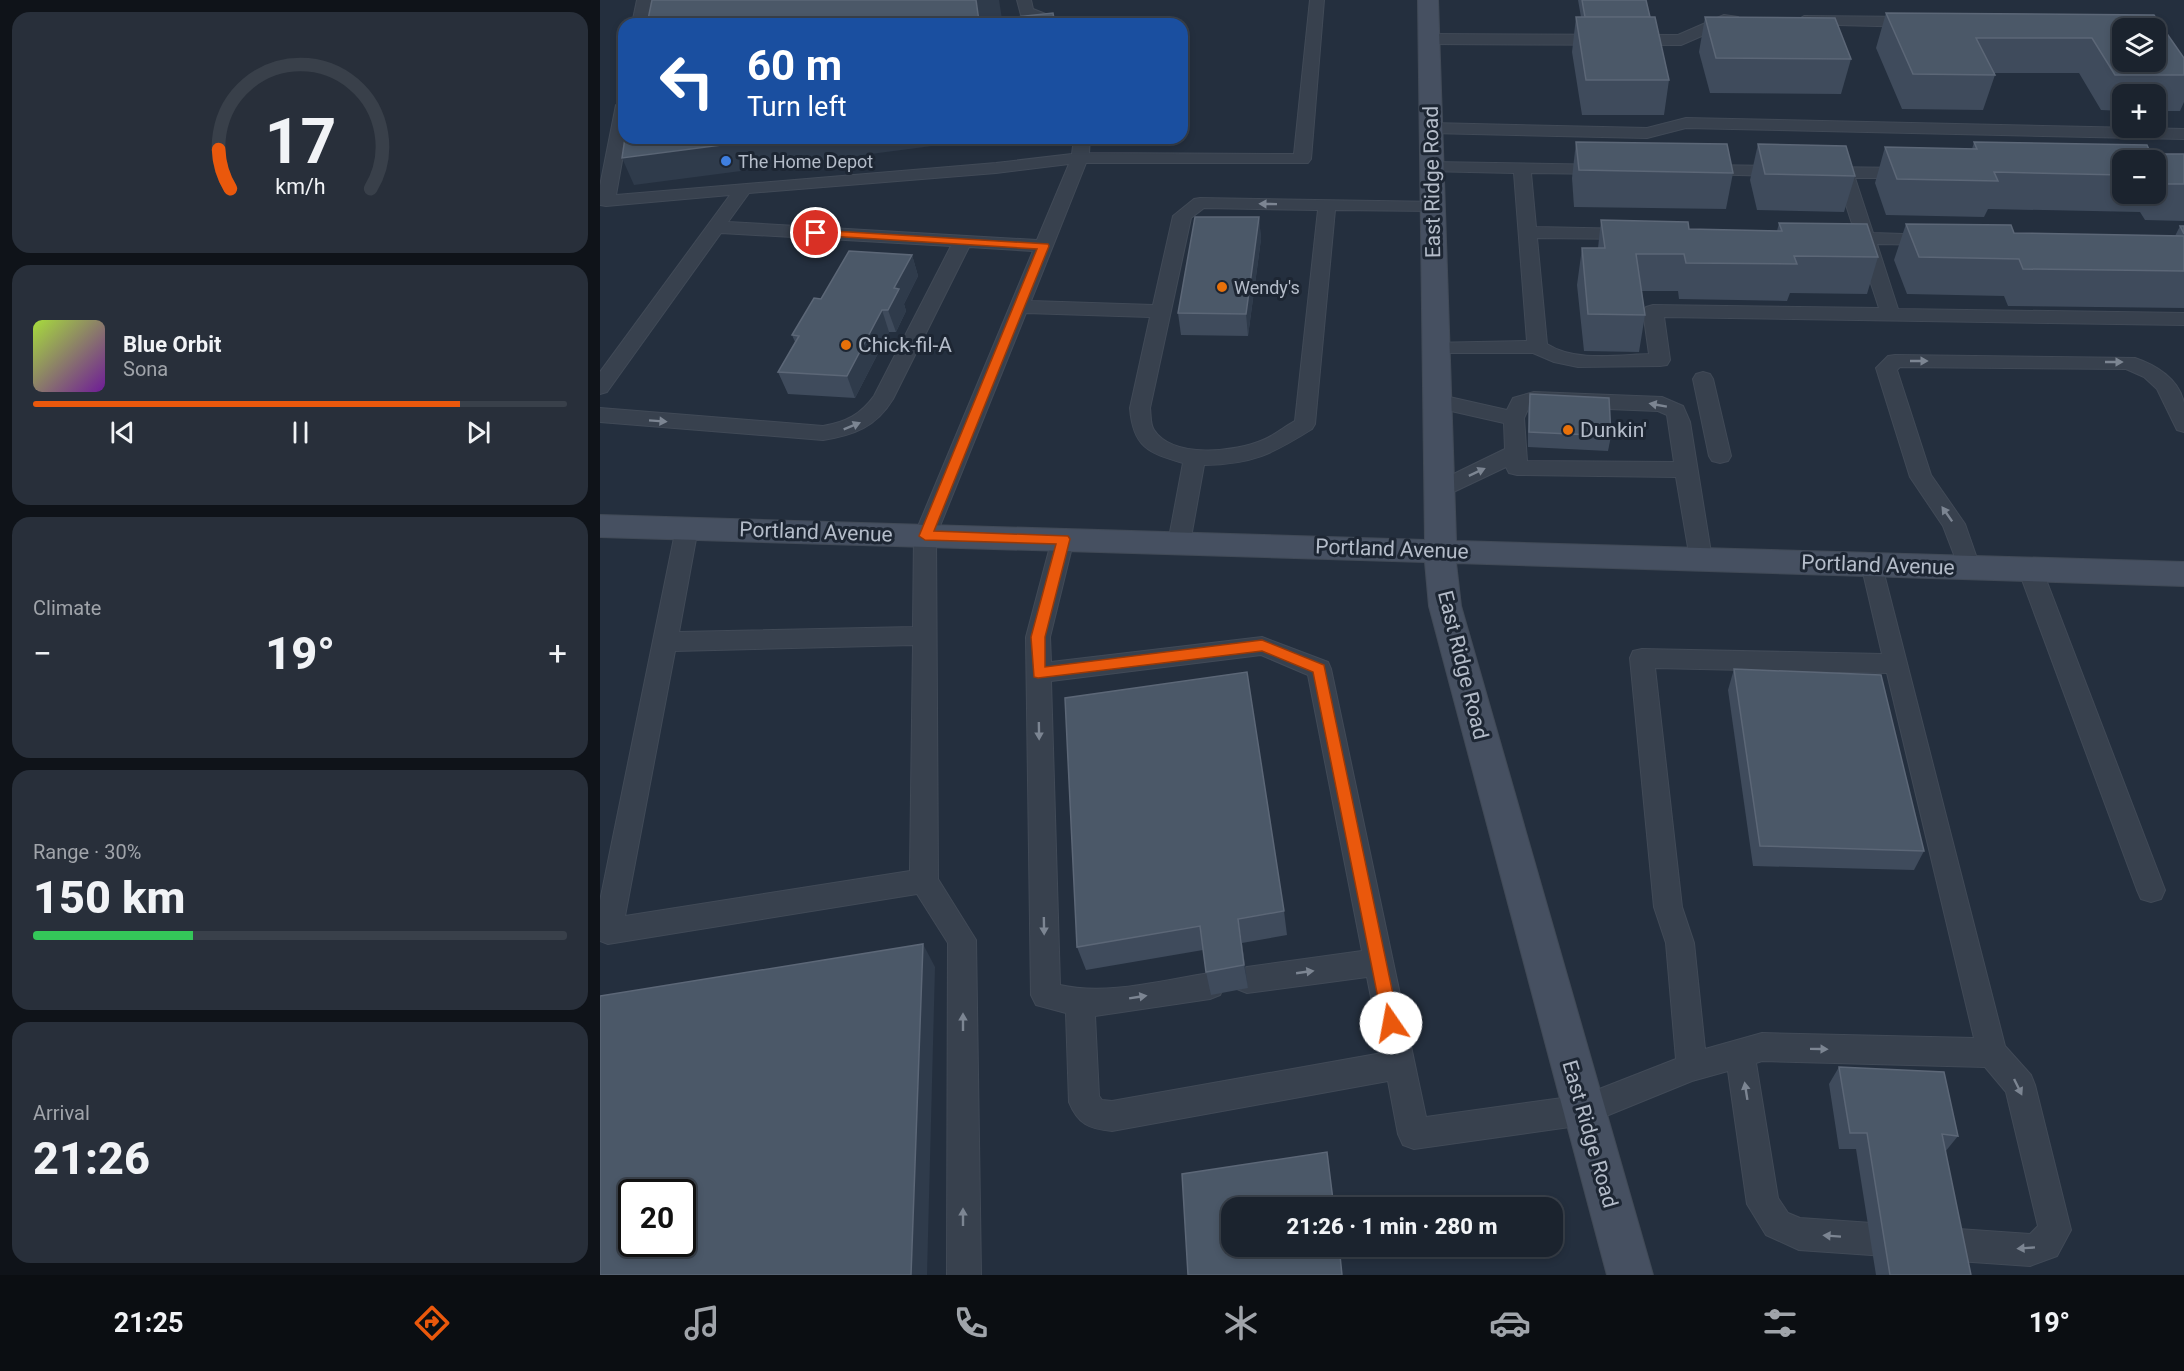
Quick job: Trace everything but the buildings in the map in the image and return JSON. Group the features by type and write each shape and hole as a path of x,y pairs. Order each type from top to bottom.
{"main road":[{"name":"East Ridge Road","path":"1428,0 1441,578 1451,628 1630,1275"},
{"name":"Portland Avenue","path":"600,526 2184,574"}],"lane":[{"path":"641,18 644,0"},
{"path":"1024,0 1026,12 1042,18"},
{"path":"618,137 606,201 996,168 1080,158 1302,159 1317,0"},
{"path":"1428,39 1681,40 1724,20 1746,20"},
{"path":"1792,21 1917,22"},
{"path":"1431,128 1647,133 1686,123 2184,134"},
{"path":"964,1275 962,940 924,881 925,536 1080,158 1081,144"},
{"path":"1432,167 1618,169"},
{"path":"1522,168 1537,347"},
{"path":"1689,170 1926,173"},
{"path":"1844,172 1890,314"},
{"path":"600,387 744,188"},
{"path":"1327,205 1305,424 1269,446 1228,457 1195,457 1158,448 1143,430 1140,408 1182,216 1200,203 1432,206"},
{"path":"716,227 1044,246"},
{"path":"1528,232 1644,234"},
{"path":"1819,237 1948,240"},
{"path":"600,416 823,433 848,429 870,418 883,399 962,242"},
{"path":"1019,307 1162,311"},
{"path":"1436,347 1537,347 1543,352 1562,358 1660,360 1653,311 2184,319"},
{"path":"1969,567 1954,524 1921,477 1886,368 1895,361 2128,363 2145,367 2161,378 2184,425"},
{"path":"1703,379 1720,456"},
{"path":"1686,470 1517,468 1514,418 1520,404 1534,399 1662,404 1676,411 1680,422 1701,559"},
{"path":"1436,401 1514,418"},
{"path":"1438,490 1516,453"},
{"path":"1179,543 1195,457"},
{"path":"687,528 604,934 924,881"},
{"path":"1063,539 1038,637 1046,995 1080,1003 1115,1001 1210,986"},
{"path":"1740,1054 1763,1204 1777,1224 1799,1234 2030,1250 2045,1244 2055,1230 2020,1085 1992,1053 1872,564"},
{"path":"2030,569 2151,890"},
{"path":"665,642 923,636"},
{"path":"1038,673 1262,646 1319,669 1414,1134 1584,1110 1692,1067 1762,1047 1992,1053"},
{"path":"1692,1067 1680,943 1668,908 1642,658 1896,664"},
{"path":"1247,980 1378,962"},
{"path":"1080,1003 1084,1102 1094,1114 1112,1116 1400,1064"}],"place":[{"name":"The Home Depot","path":"726,161"},
{"name":"Wendy's","path":"1222,287"},
{"name":"Chick-fil-A","path":"846,345"},
{"name":"Dunkin'","path":"1568,430"}],"route":[{"path":"816,233 1044,246 925,536 1063,539 1038,637 1038,673 1262,646 1319,669 1391,1023"}]}
